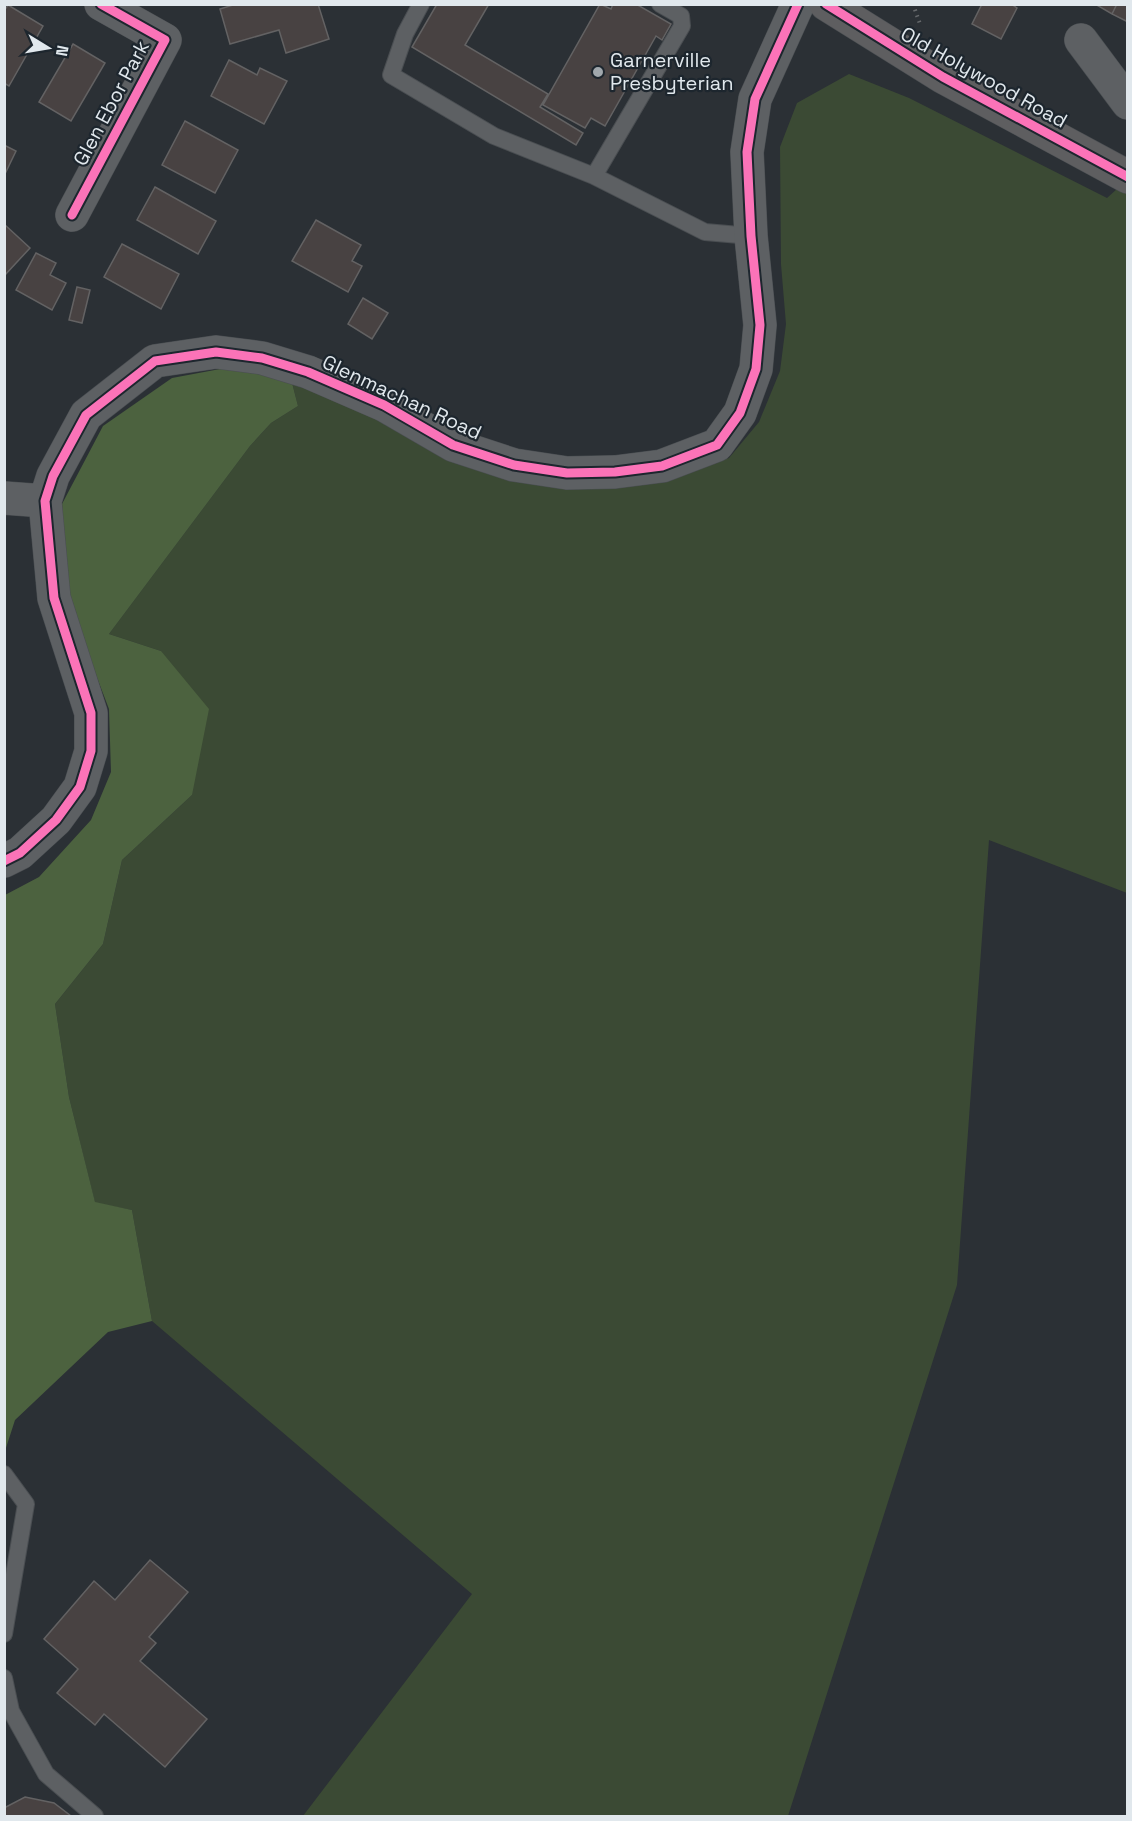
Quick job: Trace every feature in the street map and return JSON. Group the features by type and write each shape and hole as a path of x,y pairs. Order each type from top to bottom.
{"street":[{"name":"Glen Ebor Park","path":"72,215 165,40 101,4"},
{"name":"Glenmachan Road","path":"4,861 20,853 56,819 80,787 90,751 91,713 54,598 45,501 53,476 86,415 155,361 216,352 262,358 308,372 384,405 453,444 514,465 577,473 615,472 673,462 717,445 740,414 756,369 760,325 751,236 747,152 755,99 798,4"},
{"name":"Old Holywood Road","path":"826,4 944,77 1128,177"},
{"path":"1081,40 1128,103"},
{"path":"4,498 45,501"}],"lane":[{"path":"422,4 405,34 391,75 494,136 594,176 705,232 751,236"},
{"path":"594,176 682,27 681,16 660,4"},
{"path":"4,1474 26,1504 4,1634"},
{"path":"4,1678 8,1717 46,1773 95,1816"}],"green space":[{"path":"849,74 909,98 1107,198 1127,180 1127,893 989,840 957,1285 788,1816 303,1816 472,1594 152,1321 132,1210 95,1203 69,1097 55,1004 103,944 122,860 192,795 161,651 109,634 250,446 271,423 298,406 290,375 309,380 450,458 666,478 729,458 759,422 780,371 786,324 781,264 780,147 797,103"},
{"path":"236,366 290,375 298,406 271,423 250,446 109,634 161,651 209,709 192,795 122,860 103,944 55,1004 69,1097 95,1202 132,1210 152,1321 108,1332 15,1420 5,1451 5,895 39,877 91,820 111,772 109,709 65,594 62,504 103,426 172,378"}],"building":[{"path":"236,4 318,4 329,39 286,53 279,30 230,44 220,9"},
{"path":"437,4 489,4 465,45 548,94 540,107 583,133 576,145 412,47"},
{"name":"Garnerville Presbyterian","path":"600,4 611,9 613,4 636,4 671,24 662,40 656,36 605,126 591,118 585,128 543,105"},
{"path":"982,4 1011,4 1017,8 1001,39 972,24"},
{"path":"1095,4 1117,4 1112,14"},
{"path":"1117,4 1128,4 1128,22 1112,14"},
{"path":"8,5 43,26 9,86 4,83 4,11"},
{"path":"73,44 105,63 71,121 39,102"},
{"path":"229,60 257,75 260,68 287,81 264,124 211,96"},
{"path":"185,121 238,150 215,193 162,165"},
{"path":"4,145 16,151 4,176"},
{"path":"155,187 216,221 198,254 137,220"},
{"path":"316,220 361,245 352,261 362,266 348,292 292,261"},
{"path":"4,224 30,248 4,276"},
{"path":"122,244 179,274 161,309 104,277"},
{"path":"36,253 56,263 50,275 66,283 52,310 16,290"},
{"path":"77,287 90,290 82,323 69,320"},
{"path":"363,298 388,313 372,339 348,324"},
{"path":"150,1560 188,1592 149,1637 156,1643 140,1661 207,1719 165,1767 104,1714 95,1725 57,1693 78,1669 44,1639 94,1581 115,1600"},
{"path":"25,1797 54,1803 71,1816 4,1816 4,1808"}],"cycle path":[{"path":"72,215 165,40 101,4"},
{"path":"4,861 20,853 56,820 80,787 91,751 91,713 54,598 45,501 53,476 86,415 155,361 216,352 262,358 308,372 384,405 453,445 514,465 567,473 615,472 662,466 717,445 740,413 756,369 760,325 751,236 747,152 755,99 798,4"},
{"path":"826,4 943,77 1128,177"}],"place":[{"name":"Garnerville Presbyterian","path":"598,72"}]}
